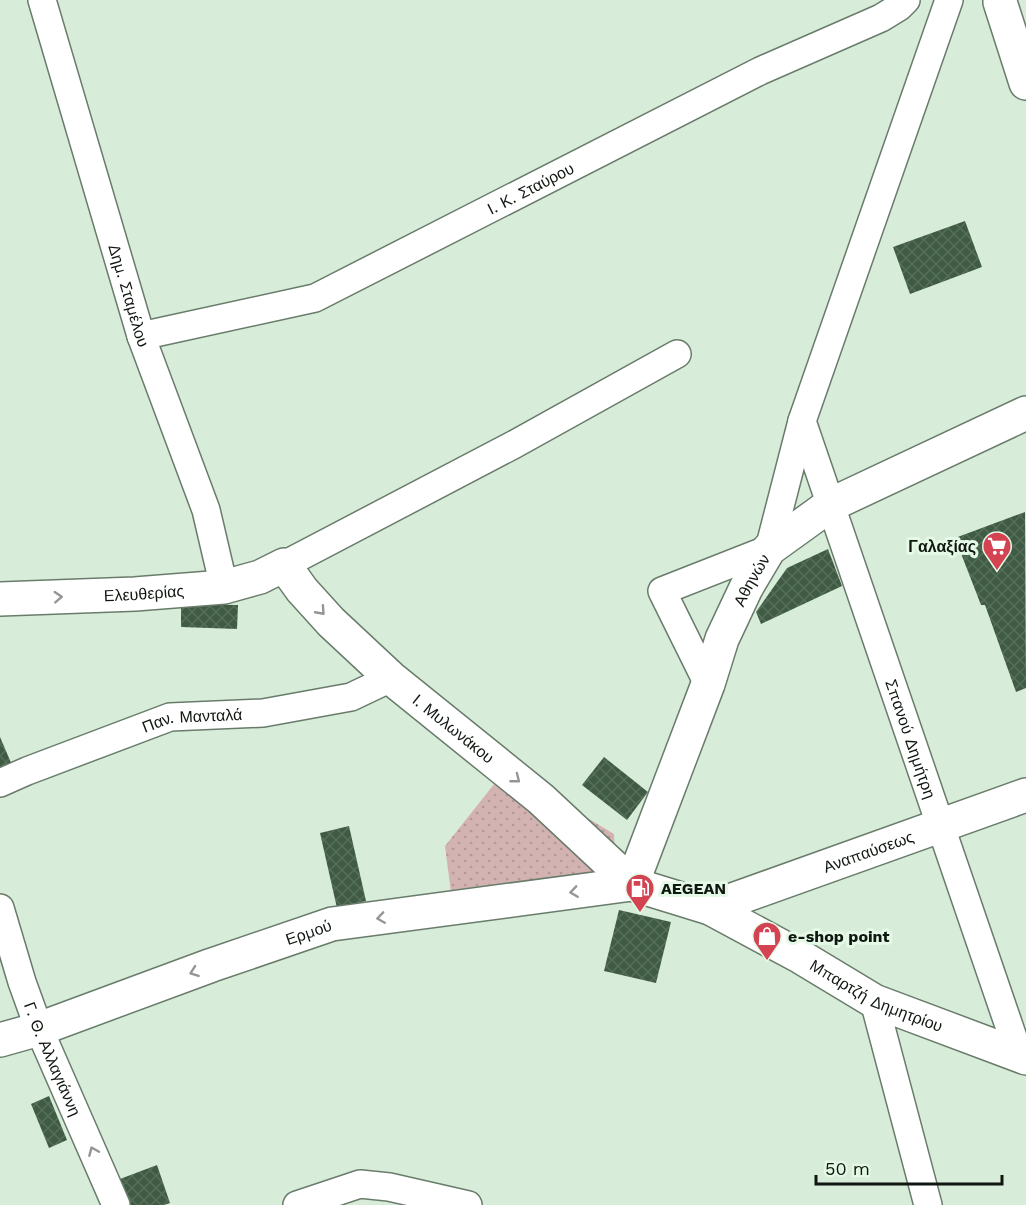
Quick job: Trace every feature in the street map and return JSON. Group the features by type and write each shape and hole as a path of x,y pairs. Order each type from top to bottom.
{"main road":[{"path":"1003,3 1026,83"},
{"name":"Αθηνών","path":"632,884 708,684 722,639 746,588 769,549 830,505 1026,413"},
{"name":"Ελευθερίας","path":"0,599 224,587 260,577 284,565"},
{"name":"Ι. Μυλωνάκου","path":"284,565 302,590 331,622 391,678 541,799 632,884"},
{"name":"Αναπαύσεως","path":"710,908 1026,795"},
{"name":"Μπαρτζή Δημητρίου","path":"632,884 710,908 801,957 874,1001 1023,1057"},
{"name":"Ερμού","path":"0,1040 39,1029 332,924 632,884"}],"street":[{"name":"Δημ. Σταμέλου","path":"42,0 141,336 206,510 224,587"},
{"name":"Ι. Κ. Σταύρου","path":"141,336 315,298 760,71 881,18 906,0"},
{"path":"708,684 662,591 769,549 802,421 949,0"},
{"path":"284,565 515,444 677,354"},
{"name":"Σπανού Δημήτρη","path":"802,421 939,826 1023,1057"},
{"name":"Παν. Μανταλά","path":"0,783 170,717 262,713 351,697 391,678"},
{"name":"Γ. Θ. Αλλαγιάννη","path":"0,908 39,1029 116,1205"},
{"path":"874,1001 928,1205"},
{"path":"297,1205 363,1194 389,1187 468,1205"}],"shaded area":[{"path":"496,763 614,834 616,886 453,908 445,846 495,783"}],"building":[{"path":"965,221 982,267 910,294 893,247"},
{"name":"Γαλαξίας","path":"1025,512 1026,688 1016,692 985,605 981,605 955,538"},
{"path":"828,549 842,586 761,624 756,612 787,568"},
{"path":"181,604 238,605 237,629 181,627"},
{"path":"0,737 15,772 0,779"},
{"path":"604,757 648,792 627,820 582,785"},
{"path":"349,826 366,901 337,908 320,833"},
{"path":"619,910 671,922 656,983 604,971"},
{"path":"49,1096 67,1140 49,1148 31,1104"},
{"path":"157,1165 170,1203 129,1205 120,1179"}],"place":[{"name":"Γαλαξίας","path":"997,572"},
{"name":"AEGEAN","path":"640,914"},
{"name":"e-shop point","path":"767,962"}]}
